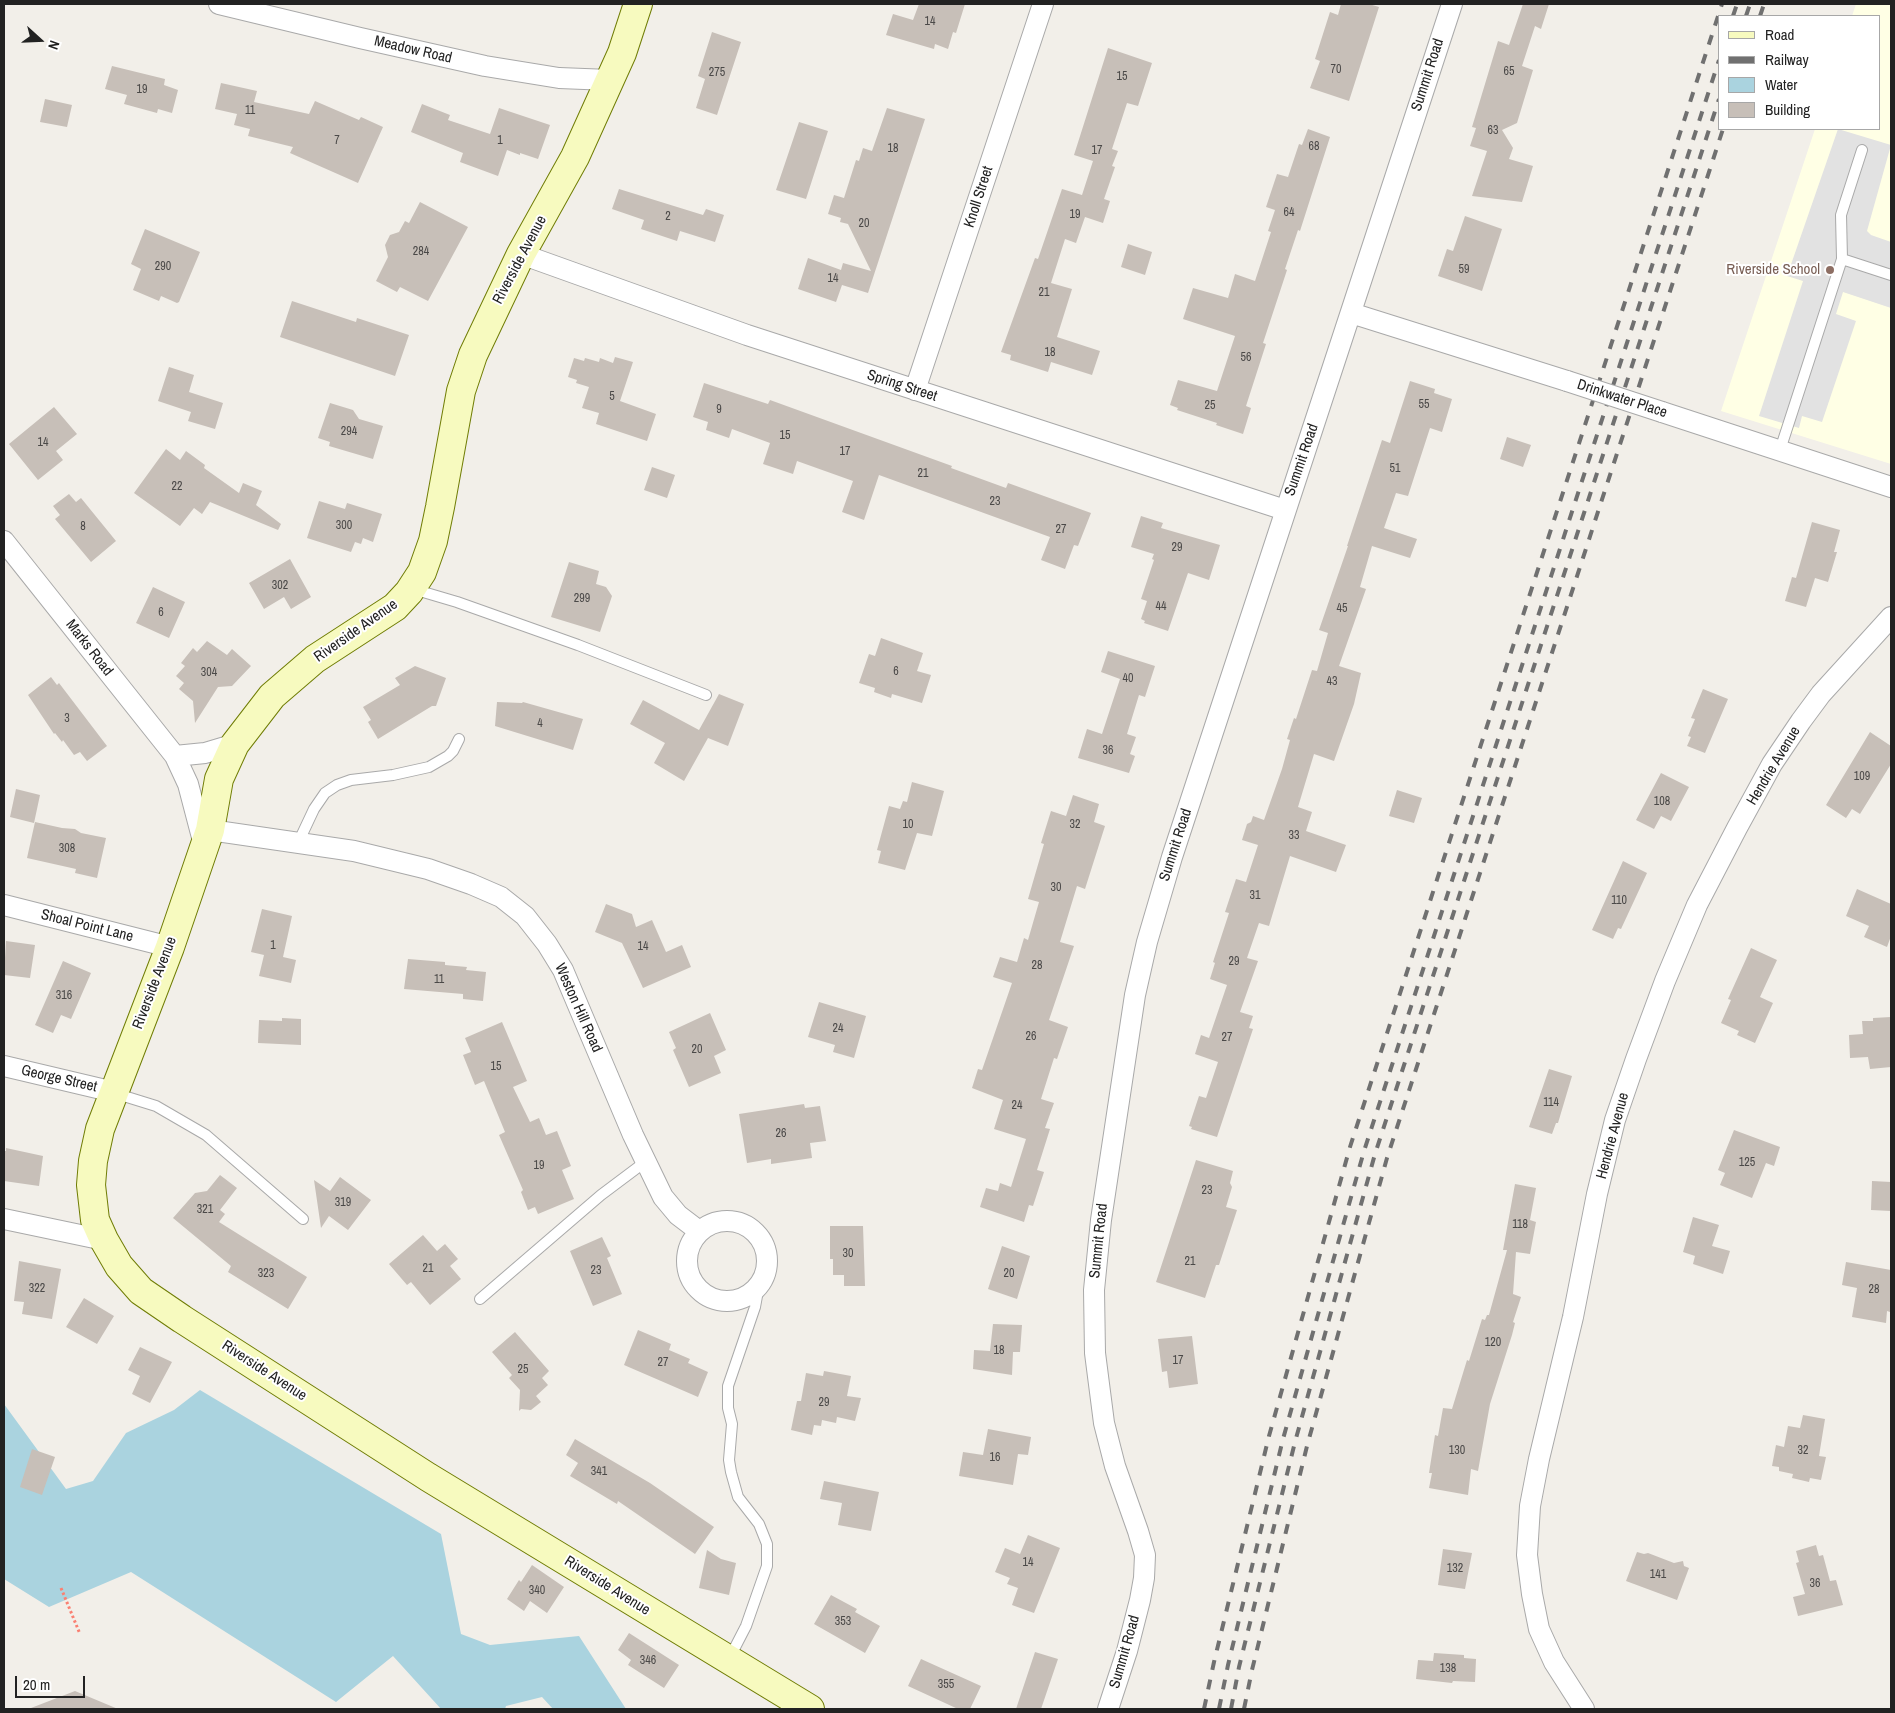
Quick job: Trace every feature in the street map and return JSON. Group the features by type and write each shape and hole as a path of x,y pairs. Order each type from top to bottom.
{"street":[{"name":"Meadow Road","path":"219,4 485,66 559,78 610,80"},
{"name":"Riverside Avenue","path":"638,4 622,53 575,157 521,254 473,355 461,391 433,541 422,572 412,589 395,607 315,659 272,696 235,744 219,778 207,838 170,947 100,1130 92,1169 91,1185 95,1220 104,1240 119,1266 141,1291 420,1472 810,1709"},
{"name":"Knoll Street","path":"914,390 1043,4"},
{"name":"Summit Road","path":"1108,1709 1127,1651 1144,1578 1144,1555 1138,1530 1115,1466 1108,1438 1100,1402 1094,1353 1095,1270 1131,1019 1147,942 1172,857 1452,4"},
{"name":"Spring Street","path":"521,254 747,335 1285,510"},
{"name":"Drinkwater Place","path":"1351,313 1567,381 1891,487"},
{"name":"Marks Road","path":"4,541 175,756 188,784 207,838"},
{"name":"Hendrie Avenue","path":"1584,1709 1554,1662 1539,1629 1527,1555 1530,1506 1539,1458 1573,1317 1597,1194 1615,1120 1665,981 1697,905 1741,820 1772,764 1801,721 1821,694 1891,617"},
{"path":"175,756 205,753 235,744"},
{"name":"Weston Hill Road","path":"207,838 298,843 354,851 428,869 501,897 525,916 547,944 563,970 645,1162 663,1197 678,1215 699,1231"},
{"name":"Shoal Point Lane","path":"4,904 170,947"},
{"name":"George Street","path":"4,1066 114,1092"},
{"path":"4,1219 104,1240"},
{"path":"726,1220 739,1222 751,1227 760,1236 766,1248 768,1261 766,1274 760,1286 745,1297 728,1301 716,1300 701,1292 691,1278 687,1262 690,1245 699,1231 716,1222 726,1220"}],"lane":[{"path":"1780,450 1842,258 1842,215 1862,150"},
{"path":"1842,258 1891,274"},
{"path":"412,589 457,602 560,638 706,695"},
{"path":"298,843 314,808 325,793 337,785 351,780 393,775 429,767 448,756 459,739"},
{"path":"114,1092 156,1106 206,1135 303,1219"},
{"path":"480,1299 601,1195 645,1162"},
{"path":"728,1660 746,1626 767,1566 767,1544 759,1524 738,1498 731,1472 732,1424 728,1408 728,1386 755,1307 760,1286"}],"path":[{"path":"61,1588 80,1634"}],"shaded area":[{"name":"Riverside School","path":"1856,4 1891,4 1891,464 1721,411 1815,130 1880,130 1880,15 1852,15"},
{"path":"1838,130 1891,145 1867,231 1871,235 1891,242 1891,308 1843,292 1836,314 1856,321 1822,422 1802,416 1799,428 1759,416 1803,281 1787,276"}],"water":[{"path":"200,1390 441,1534 461,1634 490,1645 579,1636 626,1709 553,1709 542,1697 506,1706 505,1709 441,1709 393,1656 336,1702 131,1572 49,1607 4,1579 4,1404 66,1489 93,1481 126,1433 174,1410"}],"building":[{"path":"919,4 965,4 956,33 953,32 948,49 935,44 934,49 886,35 893,14 913,20"},
{"path":"1341,4 1369,4 1379,7 1349,101 1310,88 1320,61 1315,59 1330,12 1338,15"},
{"path":"1523,4 1549,4 1541,29 1535,26 1522,66 1533,70 1517,123 1502,130 1513,148 1509,159 1533,166 1522,202 1472,196 1487,151 1470,146 1476,128 1472,127 1498,41 1509,45"},
{"path":"712,32 741,42 717,115 696,108 705,79 698,76"},
{"path":"1108,48 1152,63 1138,106 1127,103 1112,149 1118,151 1112,166 1115,167 1104,199 1110,201 1103,223 1085,217 1076,243 1065,239 1051,283 1072,289 1057,337 1100,351 1092,375 1051,362 1048,372 1010,360 1011,355 1001,352 1035,258 1038,259 1062,189 1082,195 1093,161 1074,155"},
{"path":"112,66 165,79 164,85 178,90 172,113 158,109 157,113 124,104 127,95 105,89"},
{"path":"221,83 257,91 254,102 309,114 315,101 359,120 361,117 383,127 358,183 290,153 293,147 248,136 250,129 234,125 237,114 215,109"},
{"path":"45,99 72,105 67,127 40,122"},
{"path":"422,104 450,115 448,120 490,134 499,108 550,125 538,159 507,150 498,176 460,162 463,153 411,132"},
{"path":"887,108 925,119 868,293 842,285 836,302 798,289 808,258 841,270 843,263 871,271 848,224 840,222 841,218 828,214 834,195 844,198 856,160 859,161 863,148 872,151"},
{"path":"799,122 828,131 806,199 776,190"},
{"path":"1308,129 1330,137 1300,231 1298,230 1285,269 1287,270 1263,343 1266,344 1246,406 1251,408 1243,434 1177,410 1178,408 1170,405 1178,380 1217,391 1235,336 1183,319 1193,288 1228,298 1235,274 1255,281 1271,232 1268,231 1275,210 1266,207 1277,174 1288,177 1299,144 1302,145"},
{"path":"619,189 703,215 706,209 724,215 715,242 680,231 677,241 641,229 644,220 612,209"},
{"path":"420,202 468,227 428,301 400,287 397,292 376,281 388,257 385,245 390,235 399,232 405,221 409,223"},
{"path":"1465,216 1502,229 1482,291 1438,276 1447,249 1453,251"},
{"path":"145,229 200,252 177,303 161,296 159,301 133,290 141,269 131,264"},
{"path":"1128,244 1152,252 1145,275 1121,267"},
{"path":"292,301 356,322 357,318 409,335 395,376 280,337"},
{"path":"615,357 633,362 620,401 656,414 647,441 596,424 599,413 582,408 589,387 576,383 577,380 568,377 574,358 584,361 585,358 599,362 600,358 613,363"},
{"path":"169,367 194,375 189,392 223,403 215,429 188,421 191,412 158,401"},
{"path":"1410,381 1435,389 1434,393 1452,399 1442,432 1430,428 1408,496 1396,493 1384,528 1417,539 1410,558 1372,546 1360,587 1366,589 1339,666 1361,673 1354,704 1334,761 1314,754 1298,807 1312,812 1306,831 1346,845 1336,872 1290,856 1269,926 1259,923 1247,958 1258,961 1240,1012 1253,1016 1249,1028 1253,1029 1217,1137 1191,1129 1192,1127 1189,1126 1199,1096 1206,1098 1218,1062 1195,1054 1201,1035 1209,1038 1227,985 1210,979 1215,963 1213,962 1229,913 1225,912 1236,879 1246,882 1258,845 1242,840 1247,824 1251,822 1253,816 1264,820 1282,769 1290,740 1287,739 1294,718 1296,719 1312,670 1317,671 1328,633 1319,630 1382,440 1390,443"},
{"path":"704,383 768,404 770,400 952,466 951,468 1006,488 1008,483 1091,513 1078,546 1074,545 1065,569 1041,560 1050,537 879,475 864,520 842,512 853,481 797,461 793,474 763,464 770,443 732,429 729,438 706,430 708,422 693,417"},
{"path":"330,403 353,410 359,419 383,426 373,459 329,446 330,442 318,438"},
{"path":"54,407 77,434 56,451 63,460 38,480 9,444"},
{"path":"1507,437 1531,445 1523,467 1500,459"},
{"path":"166,449 180,460 186,451 205,465 204,468 239,493 243,483 262,491 256,505 281,524 278,530 210,502 202,514 194,508 180,526 134,493"},
{"path":"652,467 675,475 667,498 644,490"},
{"path":"69,494 76,502 81,498 116,541 91,562 55,519 60,515 53,506"},
{"path":"319,501 345,509 347,503 382,514 373,542 363,538 361,544 355,542 351,552 307,538"},
{"path":"1141,516 1163,523 1161,528 1220,545 1209,580 1188,573 1168,631 1144,623 1145,621 1141,619 1147,601 1141,599 1154,560 1152,559 1154,554 1131,547"},
{"path":"1812,522 1840,530 1834,552 1837,552 1828,582 1815,578 1806,607 1785,601 1792,577 1796,578"},
{"path":"290,559 311,597 291,609 284,597 264,609 249,583"},
{"path":"569,562 599,571 596,584 606,587 612,596 600,632 551,617"},
{"path":"153,587 185,602 169,638 136,623"},
{"path":"881,638 923,653 917,671 931,675 922,703 892,694 891,698 874,692 875,688 859,683 869,654 875,656"},
{"path":"207,641 227,655 232,649 251,666 232,686 218,687 195,723 193,701 179,689 184,683 176,676 185,666 181,663 193,648 197,652"},
{"path":"1108,651 1155,666 1145,697 1139,695 1127,734 1136,737 1130,754 1135,756 1129,773 1078,758 1087,729 1102,734 1120,679 1101,672"},
{"path":"415,666 446,678 436,706 432,706 378,739 368,722 371,720 363,707 400,685 395,678"},
{"path":"51,677 57,685 59,683 107,746 87,761 80,752 74,755 63,740 62,742 54,734 28,695"},
{"path":"1703,689 1728,699 1705,753 1687,746 1691,737 1688,736 1695,719 1691,718"},
{"path":"719,694 744,704 728,746 708,738 684,781 654,763 665,743 630,724 643,700 699,730"},
{"path":"497,702 523,702 583,719 573,750 495,726"},
{"path":"1870,732 1891,746 1891,764 1860,814 1852,809 1846,818 1826,805"},
{"path":"1661,773 1689,787 1671,821 1661,816 1654,829 1636,820"},
{"path":"912,782 944,791 932,836 917,833 905,870 878,863 881,851 877,850 889,806 900,809 903,801 907,802"},
{"path":"16,789 40,795 34,823 10,817"},
{"path":"1397,790 1422,798 1414,823 1389,816"},
{"path":"1073,795 1099,804 1094,822 1105,826 1085,889 1077,886 1060,942 1074,946 1049,1020 1068,1027 1057,1059 1054,1058 1041,1099 1054,1103 1045,1128 1050,1129 1037,1170 1044,1172 1033,1206 1029,1205 1024,1222 980,1207 986,1188 998,1191 1000,1183 1011,1187 1026,1139 994,1129 1003,1100 972,1088 978,1069 982,1070 1012,983 993,977 1000,957 1017,962 1024,938 1028,940 1039,902 1028,899 1044,844 1041,843 1051,811 1066,816"},
{"path":"35,822 75,829 81,833 106,838 97,878 75,873 76,869 27,858"},
{"path":"1623,861 1647,873 1621,929 1618,928 1613,939 1592,930"},
{"path":"1857,889 1891,904 1891,936 1887,947 1864,937 1869,926 1846,916"},
{"path":"606,904 632,914 636,927 652,920 666,952 682,945 691,967 643,988 622,943 595,932"},
{"path":"262,909 292,916 283,957 296,960 291,983 259,976 264,955 251,952"},
{"path":"6,941 35,945 30,978 4,975"},
{"path":"1751,948 1777,960 1760,997 1773,1003 1755,1043 1737,1035 1739,1031 1721,1023 1731,1000 1728,999"},
{"path":"408,959 445,962 445,965 467,967 466,970 486,972 483,1001 463,999 463,994 404,989"},
{"path":"63,961 91,973 71,1019 61,1015 53,1033 35,1025"},
{"path":"819,1002 866,1016 854,1058 833,1052 835,1045 808,1037"},
{"path":"710,1013 726,1050 714,1056 721,1073 689,1087 673,1050 676,1048 669,1032"},
{"path":"1891,1017 1891,1067 1870,1069 1868,1057 1850,1058 1849,1035 1863,1034 1862,1021 1873,1021 1873,1018"},
{"path":"282,1018 301,1019 301,1045 258,1043 259,1020 282,1021"},
{"path":"502,1022 527,1081 513,1087 530,1122 539,1118 546,1135 557,1131 571,1166 562,1170 574,1199 538,1214 535,1207 528,1210 521,1192 523,1190 499,1135 505,1132 484,1081 475,1085 463,1055 471,1052 465,1038"},
{"path":"1549,1069 1572,1076 1558,1123 1556,1123 1552,1134 1529,1127"},
{"path":"804,1104 805,1108 820,1106 826,1141 810,1143 812,1158 771,1164 771,1159 747,1163 739,1114"},
{"path":"1734,1130 1780,1147 1774,1166 1766,1163 1752,1198 1720,1185 1725,1173 1718,1170"},
{"path":"6,1148 43,1156 39,1186 4,1181 4,1151 6,1151"},
{"path":"1196,1160 1233,1171 1230,1183 1232,1187 1226,1207 1237,1210 1219,1265 1216,1265 1205,1298 1156,1282"},
{"path":"220,1175 237,1188 220,1210 225,1214 219,1222 307,1277 288,1309 228,1272 231,1266 173,1218 195,1193 207,1191"},
{"path":"340,1177 371,1200 348,1230 329,1216 321,1228 314,1180 330,1191"},
{"path":"1872,1181 1891,1182 1891,1211 1871,1210"},
{"path":"1515,1184 1536,1188 1530,1220 1536,1222 1530,1254 1516,1252 1513,1294 1521,1297 1513,1322 1515,1323 1512,1335 1490,1404 1478,1471 1471,1469 1468,1495 1429,1488 1432,1473 1429,1473 1435,1435 1438,1436 1443,1408 1452,1409 1482,1319 1485,1320 1487,1315 1489,1315 1507,1250 1503,1250"},
{"path":"1693,1217 1719,1225 1712,1246 1730,1251 1723,1274 1693,1264 1695,1256 1683,1252"},
{"path":"830,1226 863,1226 865,1286 844,1286 844,1275 833,1275 833,1259 830,1259"},
{"path":"423,1235 437,1251 445,1244 458,1259 450,1266 461,1279 430,1305 411,1282 407,1285 389,1264"},
{"path":"602,1237 611,1256 607,1258 622,1294 593,1306 570,1251"},
{"path":"1002,1246 1030,1256 1017,1299 988,1289"},
{"path":"19,1261 61,1269 52,1319 22,1314 24,1302 14,1301"},
{"path":"1846,1262 1891,1270 1891,1302 1890,1312 1887,1311 1886,1323 1852,1317 1857,1288 1842,1285"},
{"path":"84,1298 114,1316 97,1344 66,1327"},
{"path":"993,1324 1022,1325 1020,1352 1013,1352 1012,1375 973,1369 974,1350 990,1351"},
{"path":"638,1330 671,1344 669,1350 690,1359 688,1363 708,1372 698,1397 624,1365"},
{"path":"515,1332 549,1371 542,1378 548,1385 536,1396 541,1402 531,1410 521,1409 519,1411 520,1390 509,1378 512,1375 492,1352"},
{"path":"1192,1336 1198,1384 1169,1388 1167,1371 1162,1372 1158,1339"},
{"path":"140,1347 172,1362 150,1403 132,1394 140,1376 128,1370"},
{"path":"824,1371 851,1376 847,1396 861,1398 855,1421 837,1417 836,1423 822,1420 821,1426 814,1425 812,1435 791,1430 797,1401 801,1401 806,1373 823,1376"},
{"path":"1803,1415 1825,1419 1819,1456 1826,1457 1821,1480 1810,1478 1809,1482 1792,1478 1793,1474 1779,1471 1779,1467 1772,1466 1776,1445 1784,1447 1788,1426 1800,1428"},
{"path":"988,1429 1031,1437 1028,1455 1018,1454 1013,1485 959,1476 963,1452 983,1455"},
{"path":"575,1439 650,1483 714,1527 695,1554 618,1501 617,1504 570,1476 578,1463 566,1455"},
{"path":"32,1449 55,1457 42,1495 20,1487"},
{"path":"824,1481 879,1492 871,1531 838,1525 842,1503 820,1499"},
{"path":"1028,1535 1060,1548 1034,1613 1012,1605 1018,1588 1007,1584 1010,1578 995,1572 1005,1548 1020,1554"},
{"path":"1816,1545 1819,1556 1823,1555 1830,1581 1836,1580 1843,1605 1798,1616 1793,1597 1805,1594 1796,1563 1799,1562 1796,1551"},
{"path":"1443,1549 1472,1553 1465,1589 1438,1585"},
{"path":"707,1550 721,1559 736,1563 729,1595 699,1588"},
{"path":"1637,1552 1648,1553 1674,1563 1683,1561 1684,1566 1689,1568 1677,1600 1626,1581"},
{"path":"532,1565 564,1587 547,1613 530,1601 524,1611 507,1599 519,1580 521,1582"},
{"path":"831,1595 857,1609 855,1612 880,1626 865,1653 814,1624"},
{"path":"629,1633 679,1665 664,1688 628,1665 631,1660 618,1650"},
{"path":"1035,1652 1058,1659 1041,1709 1016,1709"},
{"path":"1434,1653 1464,1655 1464,1658 1476,1659 1475,1682 1453,1681 1452,1683 1416,1679 1418,1660 1433,1661"},
{"path":"921,1659 981,1686 970,1709 958,1709 908,1686"},
{"path":"75,1691 118,1709 31,1709 31,1708"}],"railway":[{"path":"1718,15 1722,4"},
{"path":"1733,15 1737,4"},
{"path":"1746,15 1750,4"},
{"path":"1760,15 1764,4"},
{"path":"1204,1709 1269,1436 1350,1147 1718,16"},
{"path":"1219,1709 1283,1439 1364,1151 1718,63"},
{"path":"1231,1709 1239,1667 1295,1442 1375,1154 1718,102"},
{"path":"1244,1709 1307,1446 1387,1158 1723,130"}],"place":[{"name":"Riverside School","path":"1830,270"}]}
